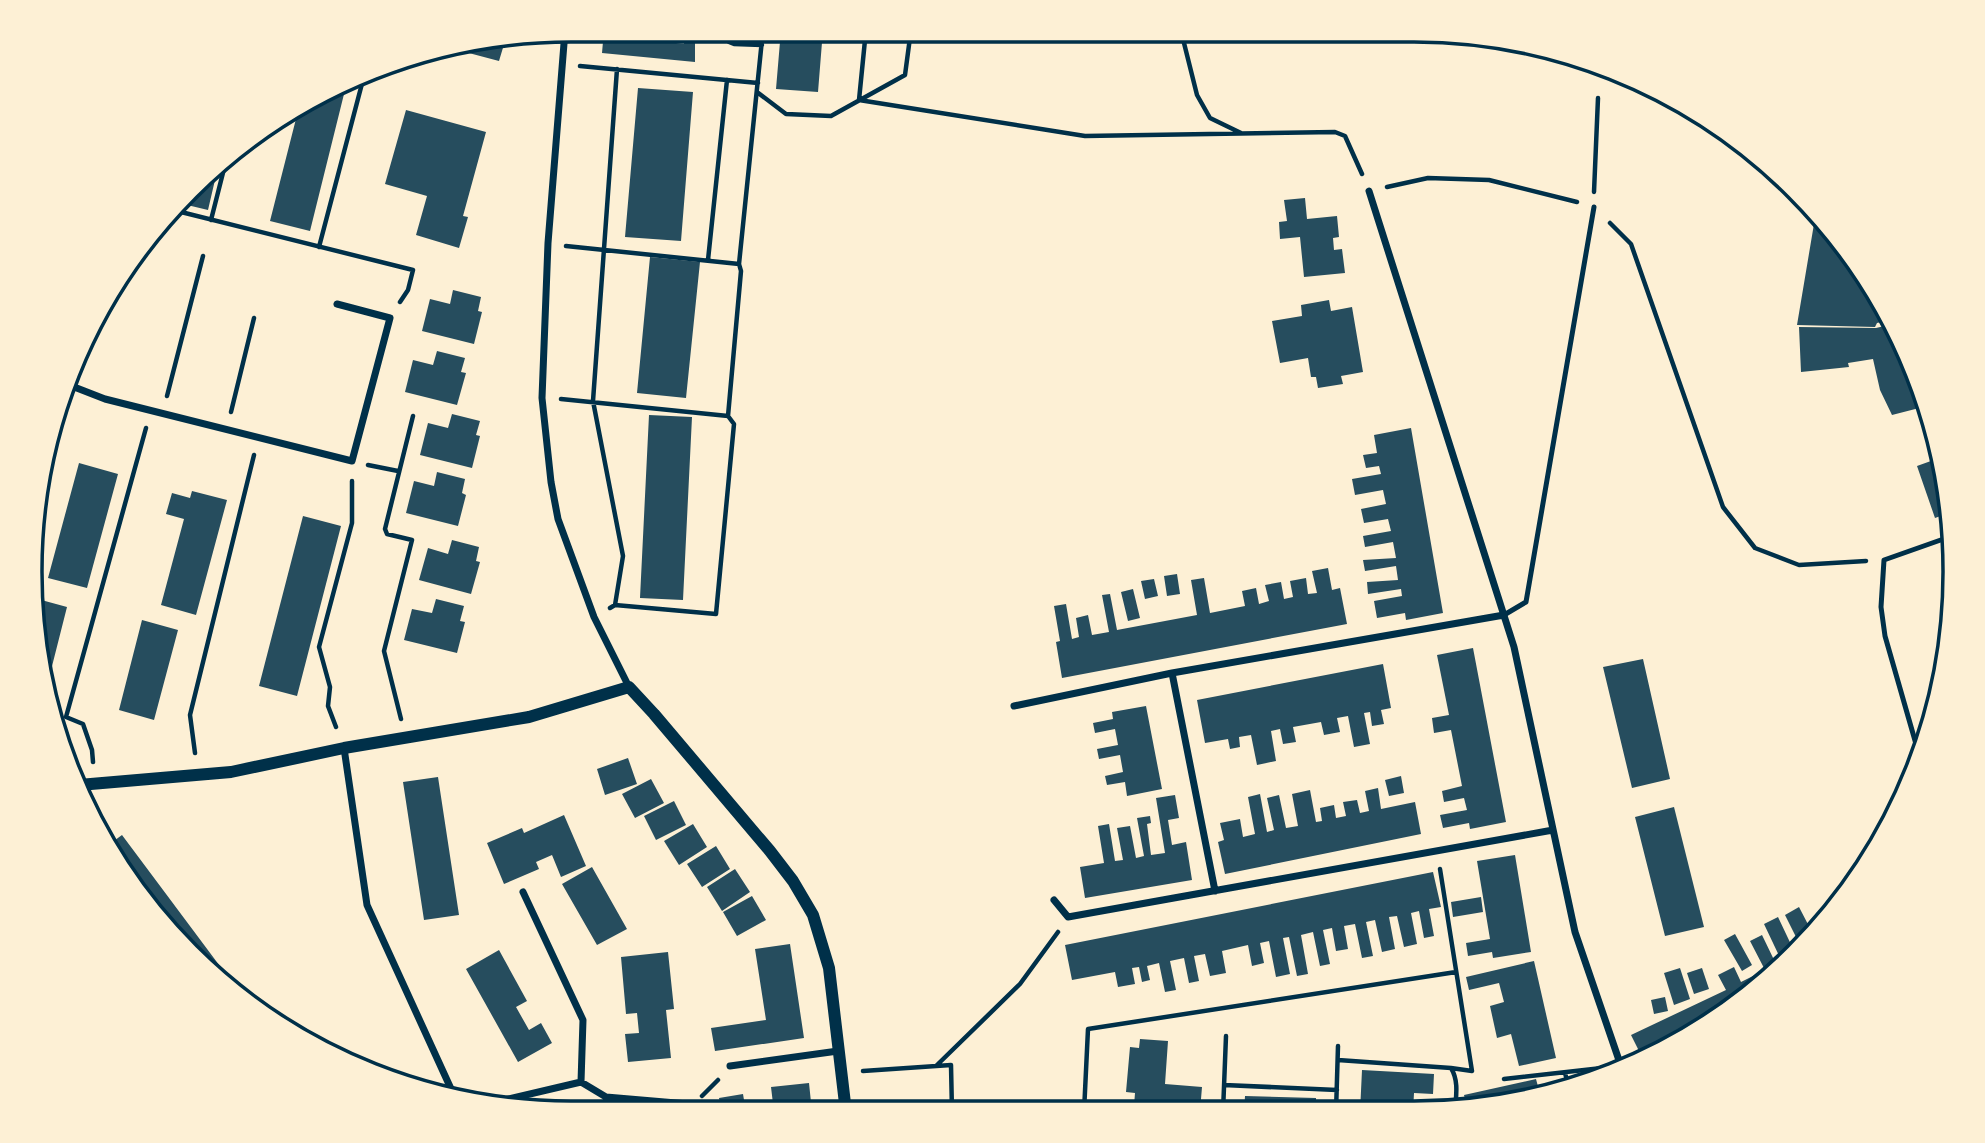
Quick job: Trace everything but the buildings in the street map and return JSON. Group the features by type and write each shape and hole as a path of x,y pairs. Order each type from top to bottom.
{"street":[{"path":"564,42 548,243 542,398 558,519 594,617 629,687 770,851 793,881 813,915 829,968 845,1101"},
{"path":"1369,191 1514,647 1575,932 1619,1060"},
{"path":"75,387 105,399 352,461 390,318 337,304"},
{"path":"1014,706 1172,673 1504,615"},
{"path":"1172,673 1215,891"},
{"path":"87,784 231,772 344,748 529,717 629,687"},
{"path":"344,748 367,905 450,1087"},
{"path":"1054,900 1068,917 1553,830"},
{"path":"523,892 583,1020 581,1082"},
{"path":"730,1066 838,1051"},
{"path":"515,1097 581,1082 606,1097 653,1101"},
{"path":"606,1097 606,1101"}],"lane":[{"path":"1504,615 1526,602 1594,207"},
{"path":"1915,741 1885,636 1881,607 1884,560 1942,540"}],"path":[{"path":"594,617 615,605 716,614 734,424 728,416 741,271 739,264 762,42"},
{"path":"859,100 865,42"},
{"path":"757,92 786,114 831,116 905,75 909,42"},
{"path":"1184,42 1197,95 1210,118 1242,134"},
{"path":"734,44 762,45"},
{"path":"562,64 758,83"},
{"path":"615,605 623,556 593,401 617,69"},
{"path":"708,260 727,80"},
{"path":"319,247 361,86"},
{"path":"1594,207 1598,98"},
{"path":"859,100 1085,136 1335,132 1345,136 1369,191 1428,178 1489,180 1594,207 1631,244 1723,507 1755,548 1799,565 1884,560"},
{"path":"211,220 223,172"},
{"path":"182,212 413,270 408,290 390,318"},
{"path":"583,247 739,264"},
{"path":"163,414 203,256"},
{"path":"226,429 254,318"},
{"path":"542,398 728,416"},
{"path":"94,783 92,750 83,724 65,718 151,411"},
{"path":"406,738 384,651 412,540 387,534 385,529 413,416"},
{"path":"197,775 190,715 259,437"},
{"path":"344,748 328,706 330,687 319,647 352,523 352,461 398,471"},
{"path":"1338,1060 1472,1071 1437,851"},
{"path":"936,1066 1020,984 1068,917"},
{"path":"1085,1101 1088,1029 1456,972"},
{"path":"1223,1101 1226,1036"},
{"path":"1336,1101 1338,1046"},
{"path":"842,1072 951,1065 952,1101"},
{"path":"693,1101 708,1093 730,1066"},
{"path":"1451,1068 1455,1076 1455,1099"},
{"path":"1504,1079 1592,1070"},
{"path":"1565,1073 1566,1078"},
{"path":"1224,1085 1337,1090"}]}
